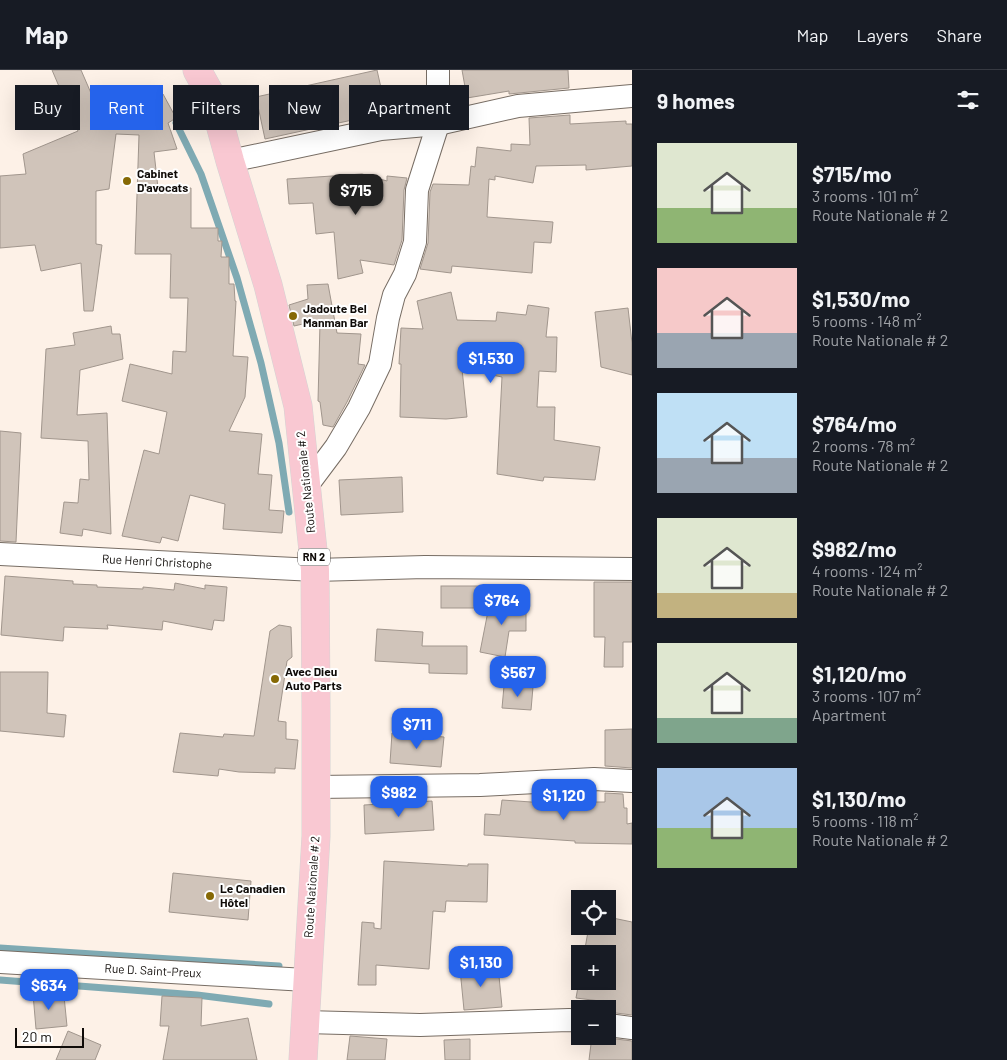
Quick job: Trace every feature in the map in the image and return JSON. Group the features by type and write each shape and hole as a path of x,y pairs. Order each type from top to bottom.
{"main road":[{"name":"Route Nationale # 2","path":"197,70 214,99 230,161 268,285 298,406 315,570 316,836 302,1060"}],"street":[{"path":"438,70 438,85"},
{"path":"469,117 518,106 632,96"},
{"path":"230,161 376,130"},
{"path":"306,487 336,447 359,408 380,364 394,295 405,274 415,242 417,190 436,130"},
{"name":"Rue Henri Christophe","path":"0,554 315,570 425,567 632,569"},
{"path":"316,786 480,785 594,779 632,780"},
{"name":"Rue D. Saint-Preux","path":"0,962 306,980"},
{"path":"305,1022 420,1025 571,1020"},
{"path":"616,1026 632,1028"}],"building":[{"path":"52,70 81,70 90,91 90,130 163,130 163,94 173,112 173,120 168,123 177,149 154,152 158,188 191,188 191,228 218,228 218,241 222,241 221,257 229,257 229,284 234,284 236,301 233,356 248,357 245,397 229,431 262,434 258,474 272,475 269,510 284,511 282,533 223,529 225,504 190,495 178,541 162,537 160,543 122,536 144,450 159,454 167,412 122,401 130,364 172,374 173,351 186,352 188,298 170,298 171,254 135,254 139,135 116,134 109,189 96,191 96,244 102,245 93,311 84,311 81,263 41,271 35,245 0,248 0,176 26,174 23,154 80,130 80,85 58,85"},
{"path":"377,70 380,85 349,85 349,121 339,123 339,85 310,85"},
{"path":"462,70 568,70 569,88 509,94 509,91 469,98 469,85 465,85"},
{"path":"269,94 269,130 306,130 265,139 259,111 259,96"},
{"path":"570,115 570,124 626,121 626,124 632,124 632,166 586,170 586,165 536,166 533,183 495,176 495,180 489,179 487,217 553,222 551,243 534,242 532,273 452,266 451,273 420,269 428,243 430,192 433,184 469,185 471,166 475,167 477,147 511,151 511,144 530,145 529,118"},
{"path":"362,174 387,181 387,176 407,178 404,190 402,240 394,265 360,260 363,273 338,279 334,232 316,234 313,203 289,204 287,179"},
{"path":"328,284 337,333 361,334 358,364 365,365 333,427 323,425 320,402 318,401 320,323 294,326 289,305 308,299 307,285"},
{"path":"451,292 457,320 496,321 497,312 526,315 528,305 549,308 546,337 557,337 556,372 539,371 537,407 555,407 554,440 600,447 595,480 544,477 543,481 497,474 502,377 462,369 467,417 446,419 400,417 401,364 399,364 401,328 423,329 417,301"},
{"path":"628,308 632,343 632,375 601,367 595,312"},
{"path":"111,326 112,334 120,334 123,359 80,370 77,415 107,413 111,534 83,529 82,536 60,533 64,502 78,503 80,479 89,480 88,441 41,438 46,349 75,345 73,333"},
{"path":"0,431 21,433 16,542 0,541"},
{"path":"402,477 403,512 341,515 339,480"},
{"path":"5,576 73,581 73,584 97,585 97,587 143,589 143,587 174,590 175,583 205,589 205,585 227,587 224,621 214,620 212,630 163,621 162,630 107,625 108,629 64,627 63,641 1,635"},
{"path":"594,582 632,582 632,642 623,642 623,667 604,667 605,637 594,637"},
{"path":"441,586 479,586 479,608 441,608"},
{"path":"490,601 526,602 526,631 509,631 505,657 480,652"},
{"path":"279,625 291,627 292,657 287,661 278,721 286,722 286,739 298,740 295,769 275,768 275,773 239,772 219,769 218,776 173,772 180,733 223,737 224,734 254,736 270,631"},
{"path":"377,629 423,632 422,646 467,646 467,674 429,673 429,664 375,661"},
{"path":"0,672 48,672 47,713 66,715 64,737 0,731"},
{"path":"504,686 533,687 531,710 502,708"},
{"path":"632,729 632,768 605,766 605,730"},
{"path":"392,733 444,737 441,767 390,763"},
{"path":"605,793 623,794 624,808 627,808 627,824 632,823 632,844 575,843 575,841 484,835 485,814 500,815 502,800 575,805 575,802 605,802"},
{"path":"432,801 434,830 365,834 364,805"},
{"path":"384,861 468,866 468,864 488,864 487,902 446,901 445,912 433,911 429,969 376,965 376,985 358,985 362,922 374,923 374,928 381,929"},
{"name":"Le Canadien Hôtel","path":"173,873 251,881 248,920 169,912"},
{"path":"616,919 632,922 632,1015 616,1013 616,1000 576,998 577,990 616,990 616,945 586,945 587,935 616,935"},
{"path":"498,966 502,1007 464,1010 460,969"},
{"path":"52,992 52,997 64,996 67,1026 36,1029 33,994"},
{"path":"162,996 202,998 201,1026 248,1018 257,1060 163,1060 169,1026 160,1026"},
{"path":"68,1031 101,1045 95,1060 56,1060"},
{"path":"350,1036 387,1039 385,1060 347,1060"},
{"path":"470,1039 470,1060 445,1060 444,1040"},
{"path":"616,1039 632,1041 632,1060 589,1060 591,1045 616,1045"}],"waterway":[{"path":"179,130 201,174 237,278 261,363 279,443 289,512"},
{"path":"0,948 279,966"},
{"path":"0,980 197,995 269,1004"}],"place":[{"name":"Cabinet D'avocats","path":"127,181"},
{"name":"Jadoute Bel Manman Bar","path":"293,316"},
{"name":"Avec Dieu Auto Parts","path":"275,679"},
{"name":"Le Canadien Hôtel","path":"210,896"}]}
